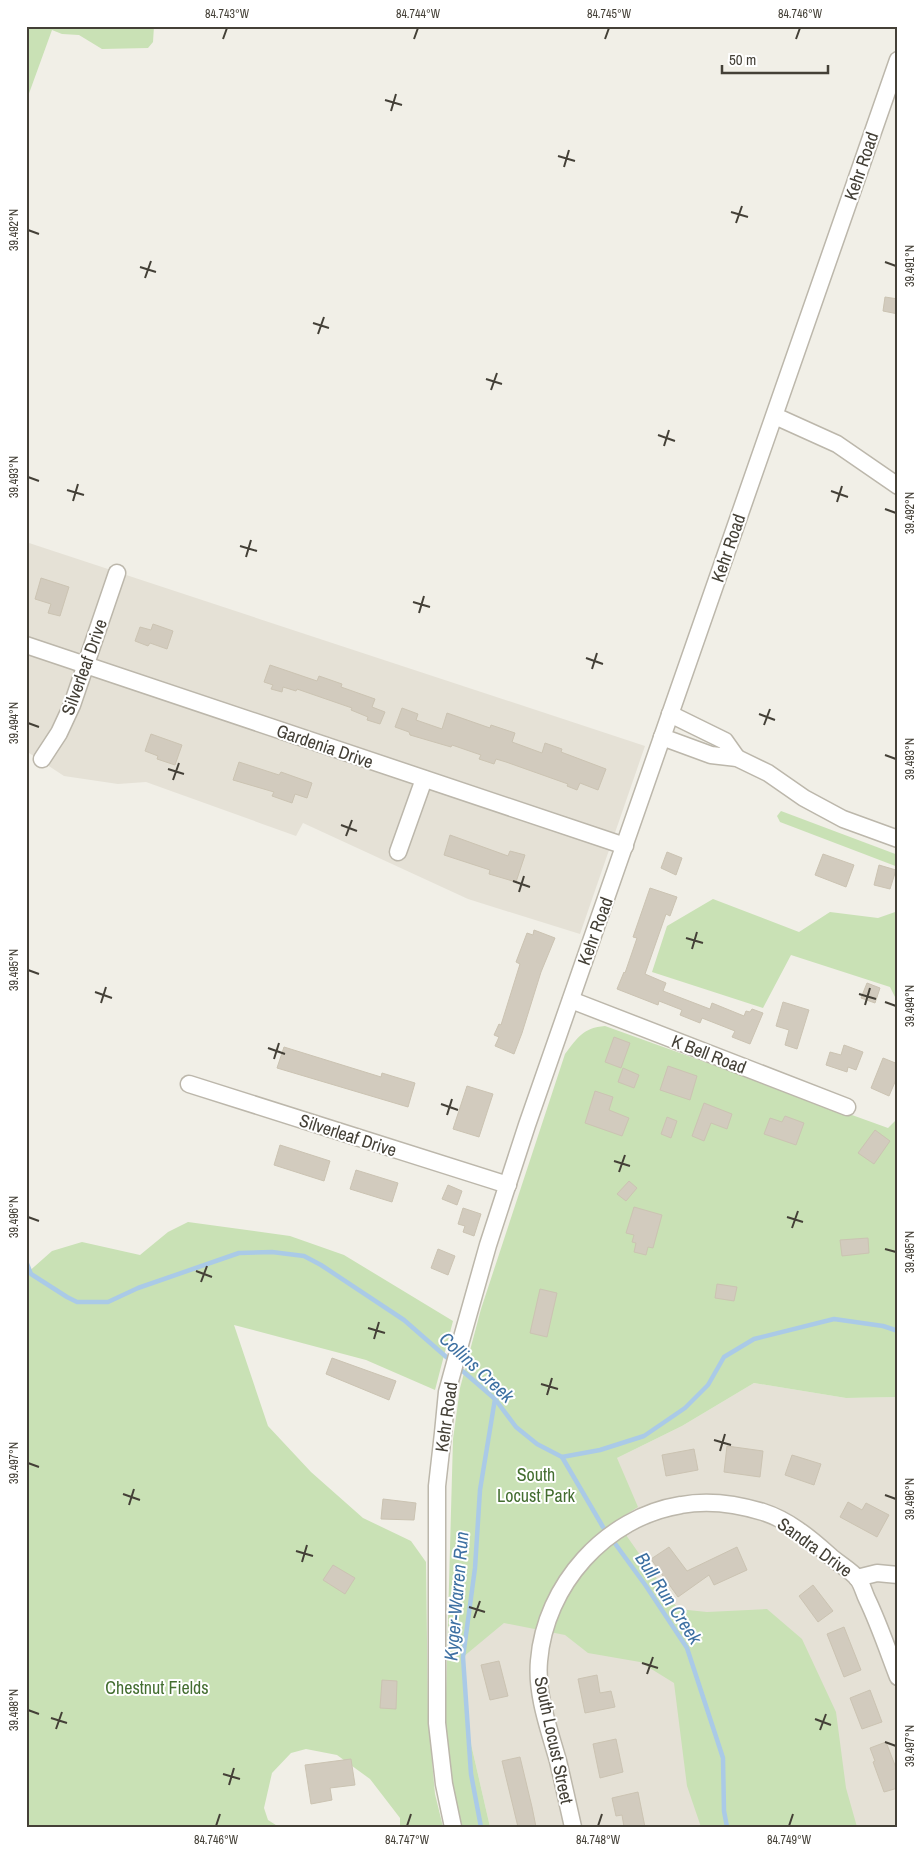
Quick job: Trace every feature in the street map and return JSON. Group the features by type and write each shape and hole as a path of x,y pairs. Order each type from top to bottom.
{"street":[{"name":"Kehr Road","path":"453,1827 444,1784 437,1724 436,1666 438,1486 447,1392 460,1341 508,1185 898,60"},
{"path":"775,416 837,444 898,486"},
{"name":"Silverleaf Drive","path":"42,759 59,733 72,705 117,572"},
{"name":"Gardenia Drive","path":"26,645 625,846"},
{"path":"670,714 725,741 737,758"},
{"path":"662,737 712,755 737,758 768,773 804,798 843,819 898,839"},
{"path":"398,852 424,779"},
{"name":"K Bell Road","path":"571,1000 848,1107"},
{"name":"Silverleaf Drive","path":"189,1084 508,1185"},
{"name":"Sandra Drive","path":"547,1623 553,1606 570,1576 600,1542 639,1517 679,1505 713,1503 763,1512 798,1530 858,1578 877,1573 898,1575"},
{"path":"858,1578 898,1676"},
{"name":"South Locust Street","path":"547,1623 538,1661 538,1678 548,1729 573,1827"}],"shaded area":[{"path":"26,542 645,746 580,934 468,899 303,823 296,836 146,782 118,784 64,776 26,751"},
{"path":"754,1383 846,1398 898,1397 898,1827 490,1827 466,1722 463,1657 617,1458 682,1426"}],"green space":[{"path":"26,26 154,26 153,42 148,48 102,49 79,35 62,34 52,30 27,99"},
{"path":"781,811 898,855 898,867 780,822 777,816"},
{"path":"713,899 799,932 830,912 878,918 898,911 898,1003 890,987 791,955 763,1008 652,972 667,926"},
{"name":"South Locust Park","path":"605,1026 888,1128 898,1118 898,1397 846,1398 754,1383 682,1426 617,1458 638,1507 609,1525 619,1540 626,1535 678,1609 707,1612 767,1609 802,1639 836,1712 846,1788 857,1827 701,1827 687,1786 674,1683 640,1662 588,1653 565,1635 504,1623 463,1657 466,1722 490,1827 460,1827 452,1790 445,1730 453,1439 460,1388 481,1309 565,1054 586,1031"},
{"name":"Chestnut Fields","path":"188,1222 290,1236 344,1255 453,1321 435,1390 366,1360 234,1325 268,1426 311,1472 363,1518 411,1541 426,1562 428,1716 435,1794 443,1827 400,1827 400,1818 370,1779 337,1755 306,1749 291,1753 272,1773 264,1808 268,1820 279,1827 26,1827 26,1274 52,1251 82,1242 140,1255 168,1232"}],"building":[{"path":"885,297 898,299 898,314 883,311"},
{"path":"41,578 69,587 60,616 48,613 51,604 35,599"},
{"path":"153,624 173,631 167,649 150,643 148,646 135,641 140,627 151,630"},
{"path":"270,665 317,681 319,676 342,684 341,687 375,699 372,707 385,712 380,724 367,720 368,717 351,710 352,708 297,689 296,691 283,687 282,692 271,689 273,685 264,682"},
{"path":"402,708 418,714 416,720 442,729 447,713 490,728 491,725 515,733 512,742 542,753 545,743 562,749 561,752 606,769 598,790 580,783 577,790 567,786 568,784 506,762 496,759 494,764 479,759 481,755 452,745 451,747 410,735 409,732 395,727"},
{"path":"151,734 182,745 175,765 157,759 158,756 145,751"},
{"path":"239,762 279,775 281,772 312,783 307,798 295,794 292,803 272,796 274,792 233,780"},
{"path":"450,835 508,856 510,851 525,855 516,882 489,874 490,870 444,855"},
{"path":"667,852 682,858 676,875 661,868"},
{"path":"823,854 854,865 846,887 815,875"},
{"path":"879,865 896,870 890,889 874,885"},
{"path":"650,888 677,897 670,916 666,914 645,974 666,983 663,991 710,1009 712,1003 744,1016 746,1011 750,1012 752,1009 763,1013 750,1044 732,1037 735,1031 702,1018 700,1023 680,1015 682,1010 659,1001 658,1005 617,989 625,973 637,938 633,937"},
{"path":"534,930 555,938 541,972 514,1054 495,1046 499,1037 494,1035 499,1024 501,1025 520,964 516,962 527,933 533,935"},
{"path":"867,983 880,988 875,1003 861,998"},
{"path":"783,1002 809,1010 797,1049 785,1045 789,1030 776,1026"},
{"path":"614,1037 630,1043 621,1068 605,1062"},
{"path":"844,1045 863,1052 856,1070 848,1067 847,1072 826,1065 830,1052 841,1055"},
{"path":"284,1047 381,1077 382,1073 415,1083 408,1107 277,1068"},
{"path":"883,1058 898,1064 898,1075 889,1096 871,1088"},
{"path":"668,1066 697,1076 690,1100 660,1090"},
{"path":"623,1068 639,1075 634,1088 618,1082"},
{"path":"467,1086 493,1094 479,1137 453,1129"},
{"path":"595,1091 613,1097 609,1110 629,1118 622,1136 585,1123"},
{"path":"704,1103 732,1114 727,1129 711,1123 704,1141 692,1136"},
{"path":"785,1116 804,1123 796,1145 764,1134 770,1118 782,1122"},
{"path":"667,1117 677,1121 671,1138 661,1134"},
{"path":"875,1130 890,1141 874,1164 858,1153"},
{"path":"280,1145 330,1161 324,1181 274,1165"},
{"path":"356,1170 398,1183 392,1202 350,1189"},
{"path":"629,1181 637,1188 626,1201 617,1194"},
{"path":"448,1185 462,1191 457,1205 442,1199"},
{"path":"634,1207 662,1215 653,1248 648,1247 646,1255 634,1252 636,1243 632,1242 634,1235 626,1233"},
{"path":"463,1208 481,1214 474,1236 463,1232 465,1226 458,1224"},
{"path":"868,1238 869,1253 842,1256 840,1240"},
{"path":"438,1249 455,1256 448,1275 431,1268"},
{"path":"717,1284 737,1287 734,1301 715,1298"},
{"path":"540,1289 557,1293 547,1337 530,1333"},
{"path":"332,1358 396,1381 389,1400 326,1374"},
{"path":"727,1446 763,1451 760,1477 724,1472"},
{"path":"694,1449 698,1470 666,1476 662,1455"},
{"path":"792,1455 821,1464 814,1485 785,1475"},
{"path":"383,1499 416,1503 414,1520 381,1519"},
{"path":"848,1502 862,1510 866,1503 889,1515 877,1537 840,1517"},
{"path":"669,1547 687,1571 737,1547 747,1570 714,1585 709,1575 678,1597 651,1559"},
{"path":"333,1565 355,1578 345,1594 323,1580"},
{"path":"813,1585 833,1611 818,1622 799,1596"},
{"path":"844,1627 861,1670 844,1677 827,1634"},
{"path":"499,1661 508,1696 490,1700 481,1665"},
{"path":"597,1675 600,1693 611,1691 615,1707 585,1713 578,1679"},
{"path":"382,1680 397,1681 396,1709 380,1708"},
{"path":"870,1690 882,1722 862,1729 850,1698"},
{"path":"616,1739 623,1772 600,1778 593,1744"},
{"path":"886,1742 898,1773 898,1788 884,1792 870,1748"},
{"path":"520,1757 536,1827 518,1827 502,1761"},
{"path":"351,1759 355,1785 330,1788 332,1800 311,1804 305,1765"},
{"path":"638,1792 645,1827 624,1827 622,1815 616,1816 612,1798"}],"waterway":[{"name":"Collins Creek","path":"26,1261 31,1274 67,1297 77,1302 108,1302 138,1288 239,1253 272,1252 304,1256 321,1265 404,1320 452,1362"},
{"name":"Collins Creek","path":"458,1367 495,1399 516,1427 537,1444 562,1457 600,1450 644,1436 685,1408 708,1385 724,1357 754,1339 834,1319 883,1326 898,1331"},
{"name":"Kyger-Warren Run","path":"481,1827 471,1774 463,1657 475,1568 480,1490 495,1399"},
{"name":"Bull Run Creek","path":"562,1457 603,1527 646,1586 687,1648 723,1758 724,1811 727,1827"}]}
